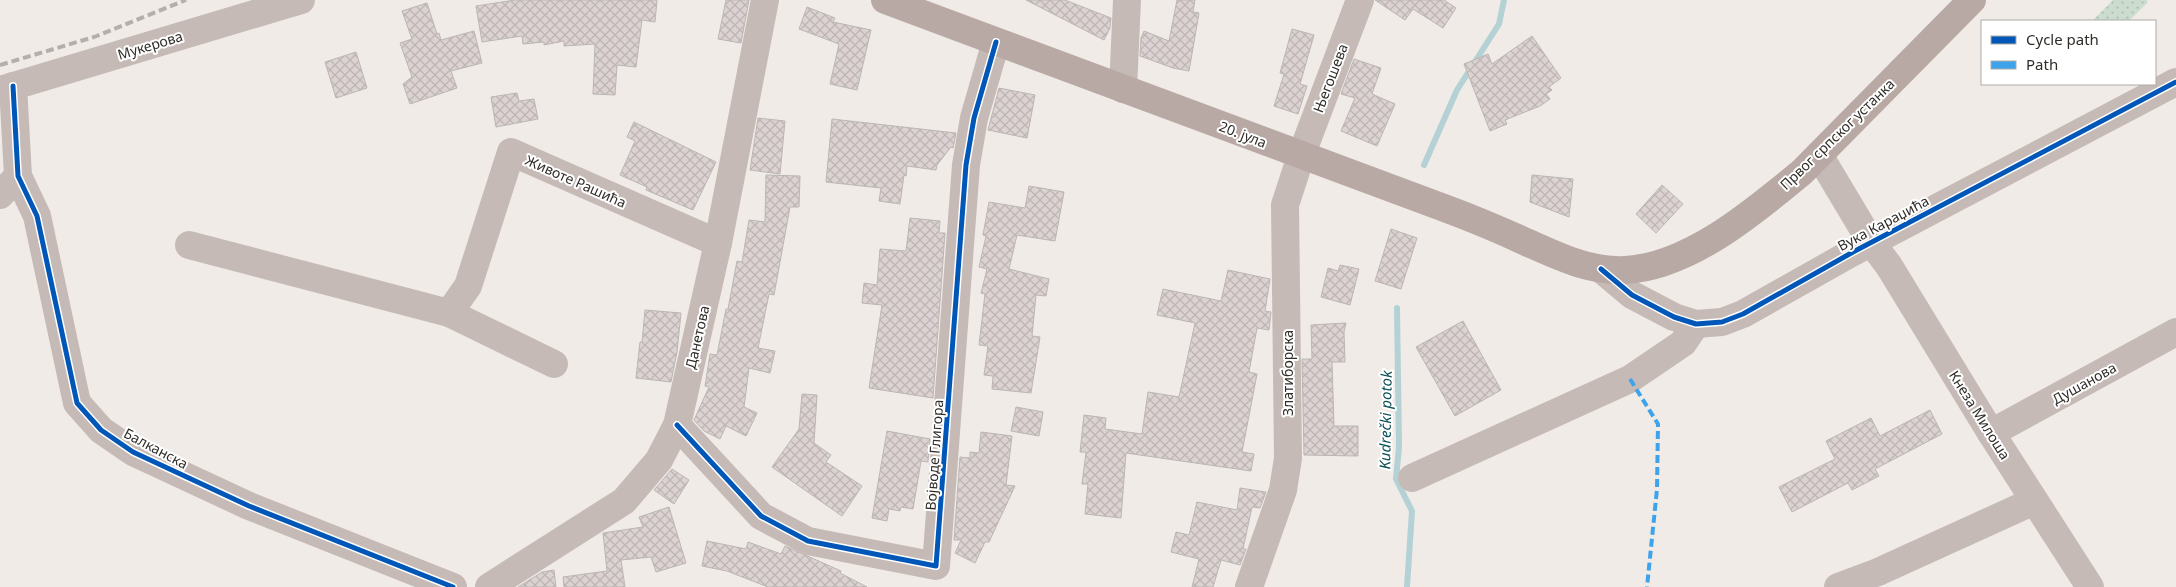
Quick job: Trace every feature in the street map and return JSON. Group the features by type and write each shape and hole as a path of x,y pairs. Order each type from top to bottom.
{"main road":[{"name":"20. јула","path":"885,0 1456,212 1568,260 1601,270"},
{"name":"Првог српског устанка","path":"1601,270 1629,270 1647,267 1680,256 1698,247 1776,193 1819,154 1972,0"}],"street":[{"name":"Мукерова","path":"6,88 301,0"},
{"name":"Данетова","path":"489,587 624,501 659,460 677,425 718,243 765,0"},
{"path":"1123,89 1127,0"},
{"name":"Његошева","path":"1301,156 1360,0"},
{"name":"Војводе Глигора","path":"677,425 761,516 808,541 936,566 967,159 974,118 996,42"},
{"name":"Вука Караџића","path":"1601,270 1632,295 1674,317 1696,324 1722,322 1742,314 1871,242 2176,82"},
{"name":"Балканска","path":"6,88 9,185 37,216 77,403 101,430 133,452 249,506 453,587"},
{"name":"Животе Рашића","path":"449,313 468,286 511,152 718,243"},
{"name":"Кнеза Милоша","path":"1819,154 1871,242 1889,266 1991,433 2090,587"},
{"name":"Златиборска","path":"1249,587 1283,490 1288,458 1286,205 1301,156"},
{"path":"189,245 449,313 554,364"},
{"path":"1412,478 1630,379 1683,343 1696,324"},
{"name":"Душанова","path":"1991,433 2176,332"},
{"path":"1838,587 1880,579 2034,501"}],"green space":[{"path":"2113,0 2146,0 2148,2 2130,20 2093,20"}],"building":[{"path":"515,0 657,0 655,22 642,20 636,67 617,65 615,95 593,94 595,44 564,46 564,41 544,45 544,42 523,44 522,36 482,42 476,6"},
{"path":"726,0 749,0 741,43 718,39"},
{"path":"1026,0 1065,0 1111,18 1110,28 1104,40"},
{"path":"1177,0 1195,0 1193,12 1199,13 1189,71 1173,68 1140,56 1141,38 1144,31 1169,41"},
{"path":"1375,0 1444,0 1456,8 1443,28 1413,9 1405,20"},
{"path":"427,3 437,34 439,33 441,40 474,31 482,63 451,71 457,88 410,104 403,84 412,77 400,43 412,39 402,11"},
{"path":"807,7 835,18 833,22 871,30 857,90 830,84 839,44 799,29"},
{"path":"1292,29 1314,35 1300,84 1307,86 1298,114 1274,106 1284,74 1280,73"},
{"path":"1532,36 1561,78 1549,87 1552,90 1546,94 1550,99 1540,106 1505,120 1507,124 1490,131 1464,64 1488,54 1492,64"},
{"path":"356,52 367,88 336,98 325,62"},
{"path":"1354,59 1381,68 1372,94 1395,104 1377,146 1341,131 1355,98 1341,94"},
{"path":"999,88 1035,95 1027,138 988,130"},
{"path":"517,93 519,101 534,99 538,119 496,127 491,97"},
{"path":"758,118 785,121 780,174 750,170"},
{"path":"832,119 956,133 953,148 951,147 937,165 936,170 907,166 900,204 879,201 881,188 826,182"},
{"path":"634,122 716,162 693,210 646,190 647,187 620,175 635,141 627,137"},
{"path":"766,175 800,176 799,207 790,207 774,295 769,294 758,348 775,351 770,373 749,368 744,407 757,413 746,436 726,426 720,439 704,431 694,420 709,387 705,386 710,354 717,355 737,261 742,262 749,220 765,222"},
{"path":"1532,175 1573,179 1569,217 1530,202"},
{"path":"1662,185 1683,204 1656,233 1636,214"},
{"path":"1029,186 1064,192 1055,241 1017,235 1009,269 1049,279 1046,296 1036,295 1032,336 1040,337 1031,393 992,389 993,376 984,375 988,346 979,345 985,294 981,293 987,269 979,267 986,236 983,235 989,202 1025,208"},
{"path":"910,218 940,221 939,233 945,233 933,398 869,388 882,305 862,303 864,283 877,285 880,249 906,251"},
{"path":"1391,229 1417,238 1401,289 1375,281"},
{"path":"1340,265 1359,269 1350,305 1321,297 1328,268 1338,271"},
{"path":"1228,270 1270,279 1265,311 1271,312 1269,330 1257,328 1249,372 1257,374 1242,452 1254,454 1251,471 1126,453 1121,518 1085,514 1088,484 1082,484 1086,452 1080,452 1084,415 1106,418 1105,429 1142,434 1148,392 1179,397 1195,323 1157,315 1163,289 1221,301"},
{"path":"645,310 681,313 677,352 671,382 636,378"},
{"path":"1463,321 1501,390 1455,416 1416,347"},
{"path":"1346,323 1344,332 1345,362 1332,362 1334,426 1358,426 1358,456 1304,455 1302,359 1312,359 1311,325"},
{"path":"802,394 817,395 814,443 831,455 826,462 862,486 842,516 772,467 799,429"},
{"path":"1016,407 1043,412 1039,436 1011,431"},
{"path":"1930,410 1942,434 1875,469 1879,476 1852,490 1848,483 1792,512 1779,487 1835,459 1826,441 1871,418 1880,436"},
{"path":"887,431 930,439 928,462 921,461 913,509 901,507 900,511 889,509 887,521 872,518"},
{"path":"981,432 1012,436 1006,485 1015,486 989,542 985,542 975,563 955,553 961,540 954,540 960,457 970,458 970,452 979,453"},
{"path":"672,469 689,480 674,504 654,490"},
{"path":"1240,488 1266,492 1260,508 1252,507 1243,549 1246,549 1240,565 1221,560 1213,587 1192,587 1199,559 1171,552 1176,532 1189,535 1197,502 1237,510"},
{"path":"669,507 686,563 656,572 651,557 621,560 625,587 564,587 563,577 607,571 603,533 643,527 639,517"},
{"path":"707,541 746,549 748,542 781,554 785,546 841,571 840,573 867,587 768,587 727,571 702,566"},
{"path":"554,570 556,587 518,587 542,572"}],"waterway":[{"name":"Kudrečki potok","path":"1424,165 1457,90 1499,24 1504,0"},
{"name":"Kudrečki potok","path":"1397,308 1399,447 1396,479 1412,511 1407,587"}],"railway":[{"path":"0,65 94,37 186,0"}],"marked path":[{"path":"1630,379 1658,424 1657,489 1647,587"}],"cycle path":[{"path":"677,425 761,516 808,541 936,566 966,165 974,118 996,42"},
{"path":"1601,269 1632,295 1674,317 1696,324 1722,322 1743,314 1853,252 2176,82"},
{"path":"13,86 18,176 37,216 77,403 101,430 133,452 249,506 453,587"}]}
